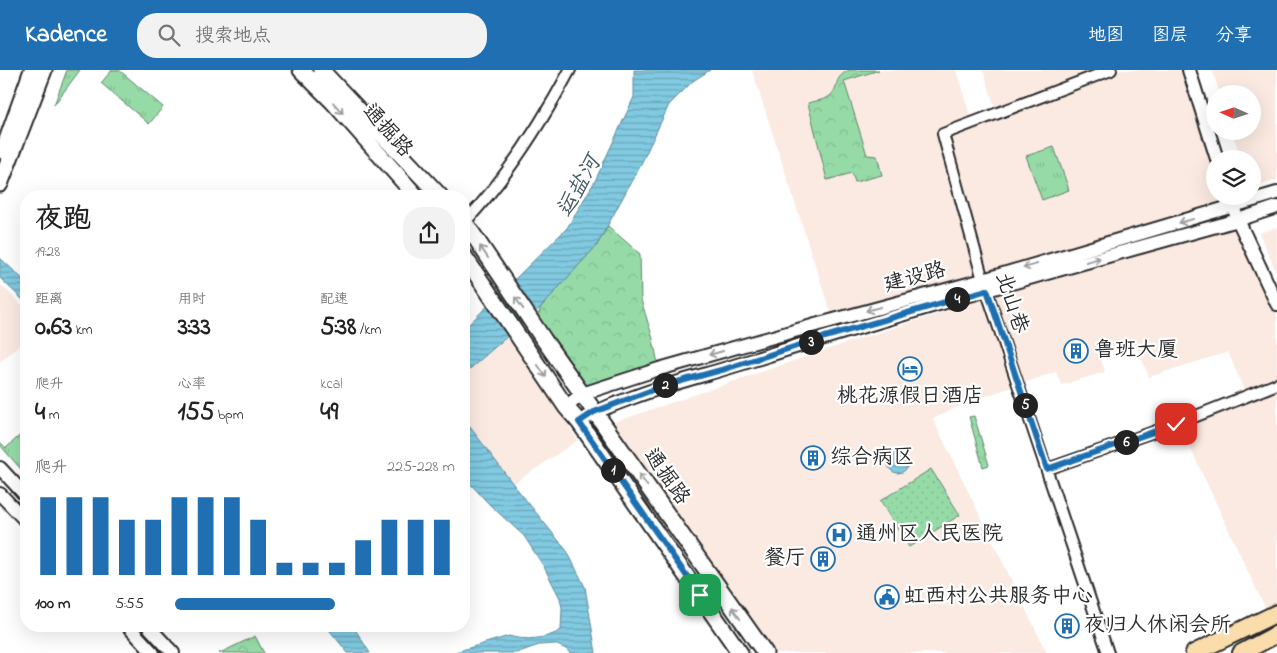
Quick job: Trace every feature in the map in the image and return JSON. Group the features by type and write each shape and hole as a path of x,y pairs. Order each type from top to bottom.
{"main road":[{"path":"0,158 32,70"},
{"path":"0,184 44,70"},
{"name":"通掘路","path":"321,70 434,190"},
{"name":"通掘路","path":"302,72 333,102 411,190"},
{"name":"通掘路","path":"470,231 594,412 765,653"},
{"name":"通掘路","path":"470,265 566,407 579,422 740,653"},
{"path":"1194,653 1277,613"},
{"path":"1241,653 1277,634"}],"street":[{"path":"470,215 502,177 552,104 570,70"},
{"name":"北山巷","path":"1108,653 985,285 943,134 1111,70"},
{"path":"1190,70 1214,150"},
{"name":"建设路","path":"1261,196 1277,193"},
{"name":"建设路","path":"579,422 594,412 663,386 725,369 825,337 1222,205"},
{"path":"1232,205 1277,304"},
{"name":"建设路","path":"566,407 582,394 791,332 985,285 1238,220 1277,207"},
{"path":"1047,469 1176,424 1277,384"},
{"path":"0,468 20,490"},
{"path":"0,494 20,515"},
{"path":"134,632 153,653"},
{"path":"154,632 173,653"}],"shaded area":[{"path":"752,70 956,70 972,122 997,113 983,70 1189,70 1206,128 1206,140 1209,140 1212,150 1206,150 1206,205 1231,205 1232,207 833,320"},
{"path":"1212,70 1277,70 1277,180 1261,185 1261,150 1238,150 1235,140 1261,140 1261,85 1217,85"},
{"name":"通州区人民医院","path":"1235,226 1277,312 1277,381 1246,395 1228,352 1149,377 1136,346 1100,355 1105,372 1061,385 1056,372 968,402 933,419 1047,653 772,653 609,424 855,340 1017,289"},
{"path":"1277,227 1277,274 1259,233"},
{"path":"0,284 20,303 20,344 0,362"},
{"path":"507,336 578,440 513,484 470,427 470,369"},
{"path":"1277,386 1277,609 1268,614 1180,426"}],"green space":[{"path":"67,70 80,70 54,105"},
{"path":"112,70 119,70 163,107 149,124 101,83"},
{"path":"849,70 879,70 844,81 867,155 877,156 882,175 855,182 852,173 827,180 808,103 829,97 834,92 840,76"},
{"path":"1054,147 1069,190 1042,200 1026,156"},
{"path":"608,226 640,254 641,300 653,339 659,369 582,394 534,324 541,307 597,245"},
{"path":"974,416 989,465 983,467 969,417"},
{"path":"20,435 20,468 0,445 0,442 6,448"},
{"path":"931,469 960,515 909,547 880,501"},
{"path":"255,636 264,653 220,653"}],"water":[{"path":"634,70 710,70 693,81 669,105 641,164 597,245 541,307 470,369 470,323 567,228 595,181 634,97"},
{"path":"0,258 20,276 20,297 0,278"},
{"path":"470,427 567,551 585,587 596,653 570,653 555,644 539,645 516,653 452,653 509,636 515,638 536,638 561,630 562,608 560,598 544,567 524,536 470,483"},
{"path":"898,453 905,456 908,463 905,470 898,473 891,470 888,463 891,456"},
{"path":"331,632 357,632 370,653 348,653"}],"place":[{"name":"鲁班大厦","path":"1076,351"},
{"name":"桃花源假日酒店","path":"910,369"},
{"name":"综合病区","path":"813,458"},
{"name":"通州区人民医院","path":"839,535"},
{"name":"餐厅","path":"823,559"},
{"name":"虹西村公共服务中心","path":"887,597"},
{"name":"夜归人休闲会所","path":"1067,626"}],"route":[{"path":"700,595 579,422 594,412 663,386 987,290 1047,469 1176,424"}],"water label":[{"name":"运盐河","path":"580,187"}]}
